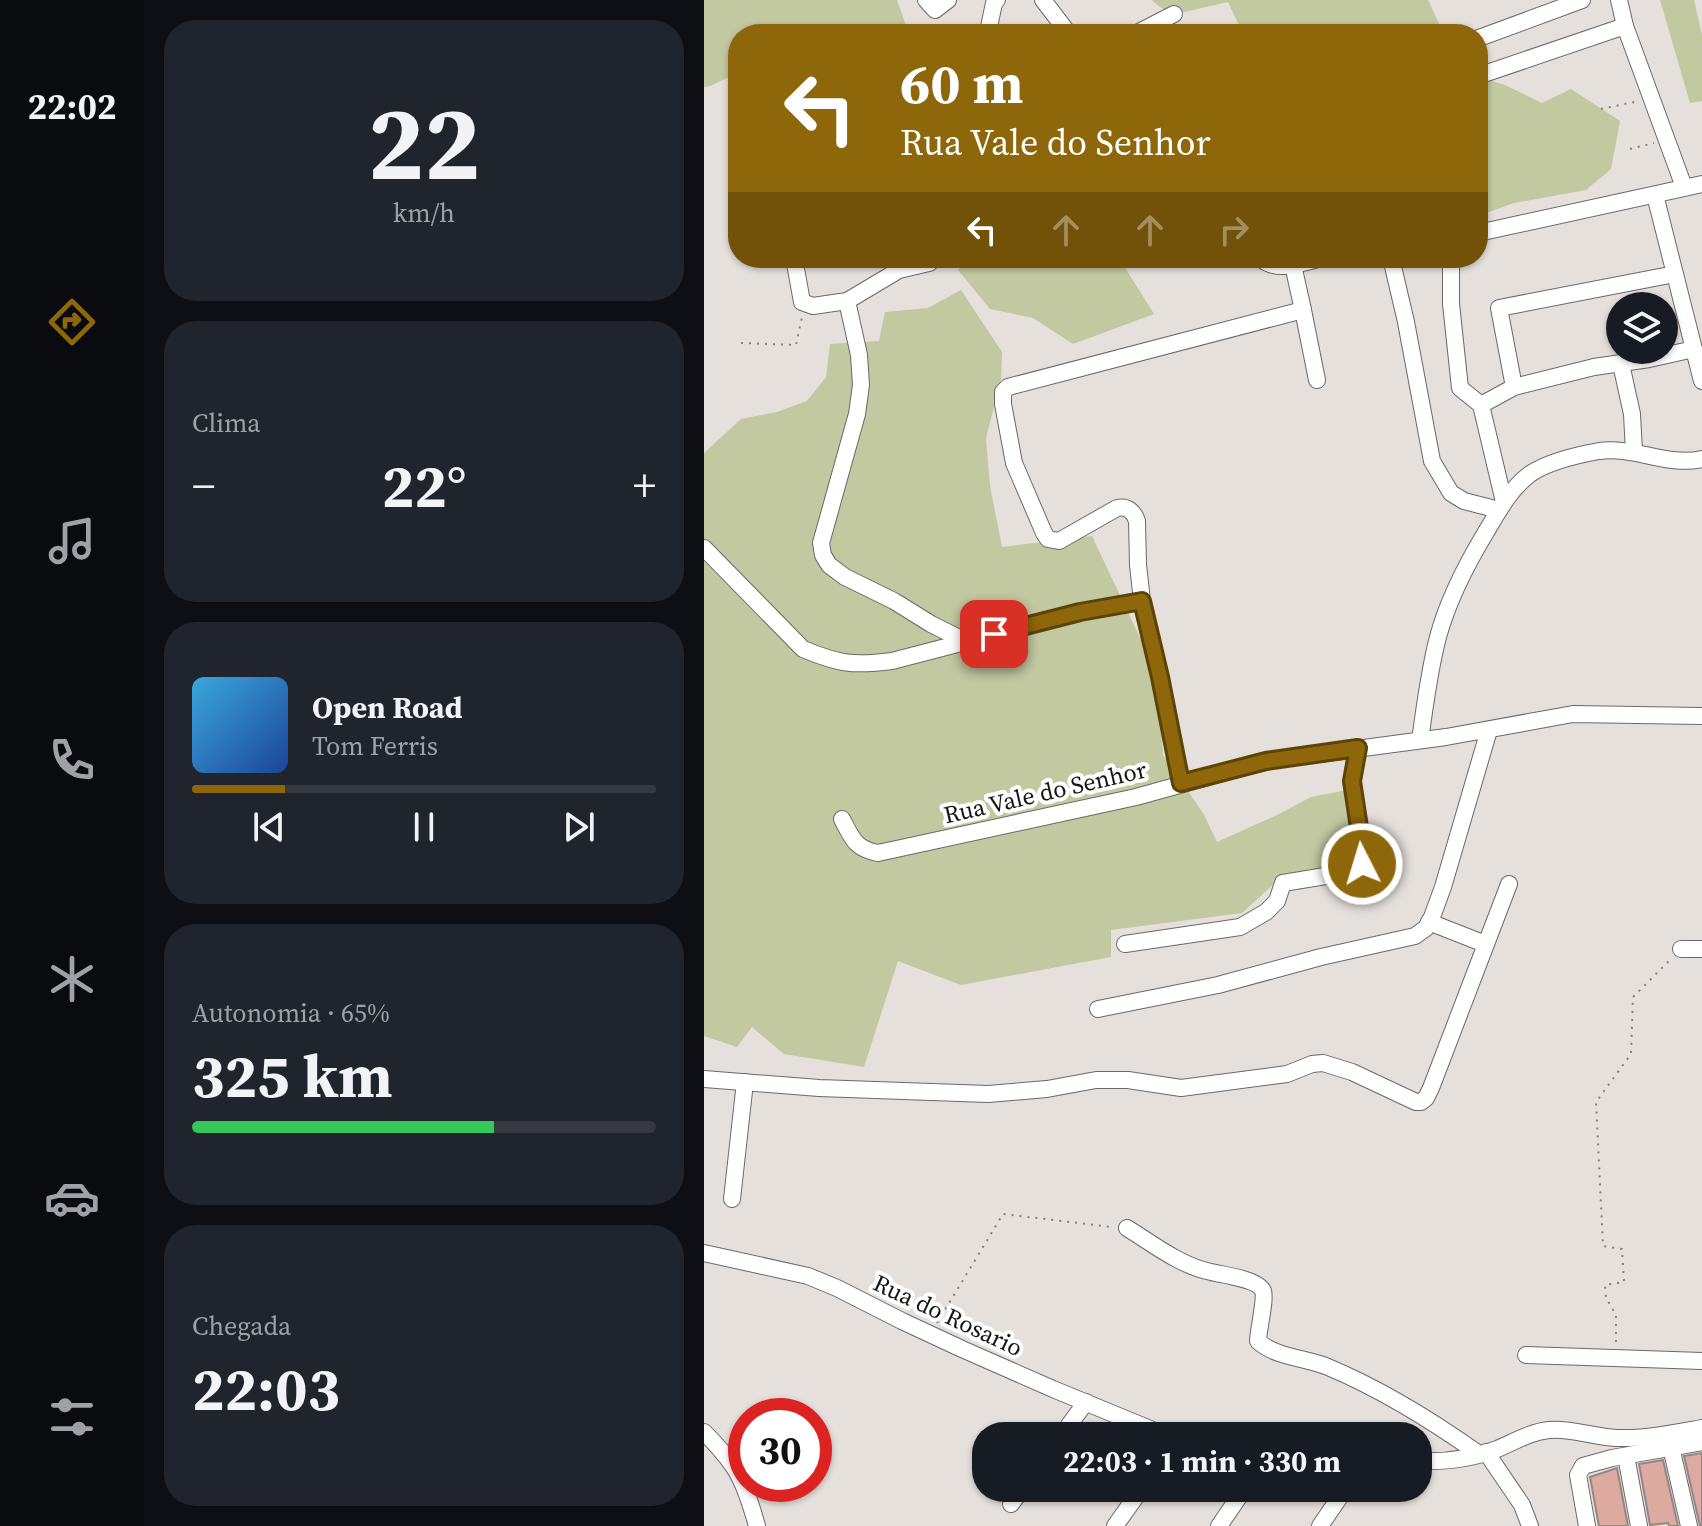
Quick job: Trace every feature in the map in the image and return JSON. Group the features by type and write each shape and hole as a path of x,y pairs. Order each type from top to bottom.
{"street":[{"path":"926,0 935,10 948,0"},
{"path":"990,24 997,0"},
{"path":"1043,0 1061,24"},
{"path":"1488,35 1582,0"},
{"path":"1619,0 1625,26 1684,187"},
{"path":"1154,24 1174,14"},
{"path":"1488,73 1625,26"},
{"path":"1488,231 1702,184"},
{"path":"1655,195 1702,381"},
{"path":"796,268 803,303 813,306 847,301 908,268"},
{"path":"1294,268 1317,380"},
{"path":"1393,268 1432,461 1451,493 1464,501 1501,506"},
{"path":"1451,268 1451,304 1460,388 1481,405 1501,506"},
{"path":"1514,387 1499,308 1675,274"},
{"path":"847,301 859,355 861,385 857,414 821,543 823,555 829,565 845,577 965,641"},
{"path":"1181,783 1142,601 1135,515 1123,507 1117,508 1059,541 1048,539 1014,463 1003,392 1008,387 1303,310"},
{"path":"1678,352 1694,349"},
{"path":"1481,405 1514,387 1594,367 1621,364 1632,414 1634,452"},
{"path":"1420,740 1433,659 1443,622 1465,567 1501,506 1530,475 1546,466 1601,451 1634,452 1676,461 1702,459"},
{"path":"704,548 803,649 847,664 892,661 1080,612 1142,601"},
{"name":"Rua Vale do Senhor","path":"842,819 855,844 866,851 878,853 1136,797 1266,761 1489,730 1573,714 1702,716"},
{"path":"1098,1009 1218,985 1415,936 1428,925 1443,887 1489,730"},
{"path":"1125,944 1240,927 1266,912 1277,901 1283,883 1356,871 1362,864 1363,854 1352,781 1358,748"},
{"path":"704,1079 819,1088 988,1094 1047,1089 1096,1080 1128,1080 1181,1088 1278,1075 1323,1063 1421,1102 1431,1088 1509,884"},
{"path":"1428,925 1485,944"},
{"path":"1681,949 1702,949"},
{"path":"732,1199 745,1082"},
{"path":"1127,1228 1185,1263 1258,1285 1263,1290 1258,1334 1262,1346 1329,1367 1404,1404 1483,1453 1522,1505 1530,1526"},
{"name":"Rua do Rosario","path":"704,1253 808,1276 930,1334 1134,1422"},
{"path":"1526,1355 1702,1361"},
{"path":"1071,1422 1086,1402"},
{"path":"1432,1462 1483,1453 1534,1432 1552,1430 1616,1438 1702,1428"},
{"path":"704,1432 737,1471 757,1526"},
{"path":"1587,1526 1578,1475 1583,1466 1702,1442"},
{"path":"1671,1447 1689,1526"},
{"path":"1626,1456 1639,1526"},
{"path":"1115,1526 1132,1502"},
{"path":"1219,1526 1235,1502"},
{"path":"1320,1526 1336,1502"}],"path":[{"path":"1601,109 1652,99"},
{"path":"1630,149 1667,140"},
{"path":"741,343 796,345 803,303"},
{"path":"1615,1359 1616,1315 1606,1298 1605,1285 1624,1282 1622,1249 1603,1246 1596,1102 1631,1054 1633,997 1681,949"},
{"path":"930,1334 1003,1214 1127,1228"}],"green space":[{"path":"704,0 897,0 905,24 728,24 728,78 704,87"},
{"path":"1151,0 1428,0 1439,24 1238,24 1228,2 1171,15"},
{"path":"1660,0 1694,0 1702,35 1702,101 1690,103"},
{"path":"1488,80 1542,103 1571,89 1620,121 1611,169 1586,190 1514,203 1488,212"},
{"path":"1125,268 1154,314 1073,344 1033,318 990,309 958,270"},
{"path":"961,290 1002,352 1001,379 986,438 990,486 1002,547 1092,536 1158,676 1163,755 1203,813 1217,842 1311,797 1348,790 1352,866 1278,880 1242,913 1111,930 1111,957 961,985 898,961 864,1067 784,1054 752,1027 737,1047 704,1036 704,453 741,419 777,412 807,401 826,377 830,344 879,341 885,312 928,308"}],"building":[{"path":"1702,1453 1702,1526 1700,1526 1684,1456"},
{"path":"1663,1460 1678,1526 1669,1526 1668,1523 1650,1525 1639,1464"},
{"path":"1617,1468 1628,1526 1599,1526 1590,1477"}],"route":[{"path":"994,634 1080,612 1142,601 1181,783 1266,761 1358,748 1352,781 1362,864"}]}
